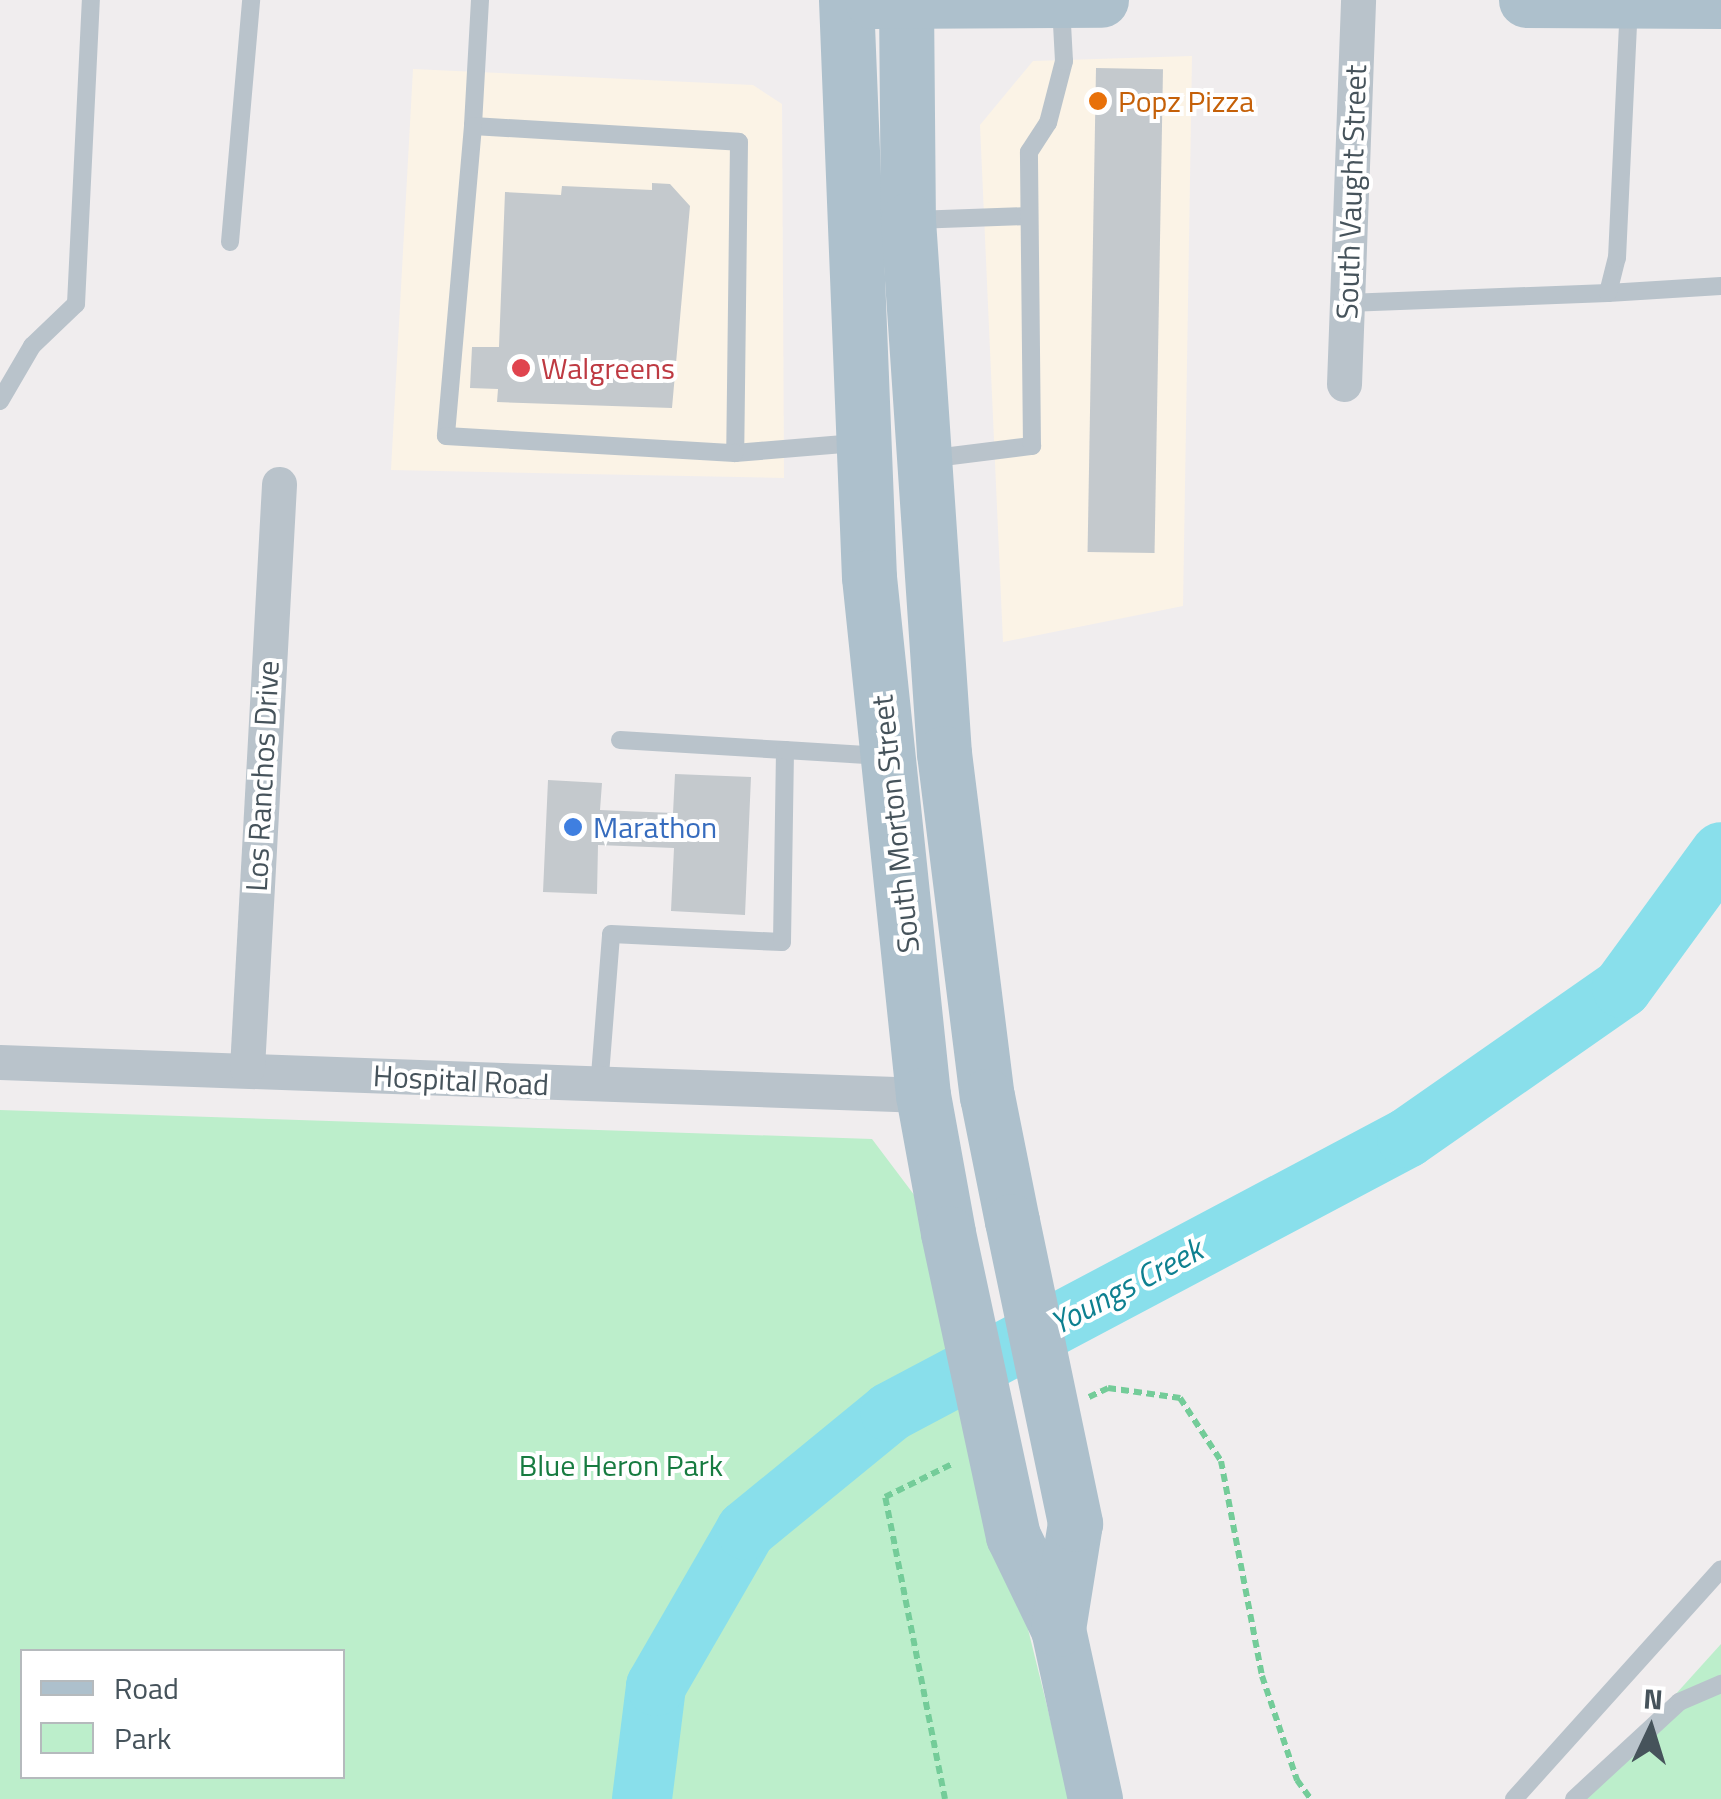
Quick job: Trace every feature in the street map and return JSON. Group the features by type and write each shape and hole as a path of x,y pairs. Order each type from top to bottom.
{"main road":[{"path":"834,0 1101,0"},
{"name":"South Morton Street","path":"846,0 860,443 923,1094 948,1233 1013,1536 1058,1629 1095,1799"},
{"name":"South Morton Street","path":"906,0 908,220 921,460 944,754 988,1096 1075,1522 1058,1629"},
{"path":"1526,0 1721,1"},
{"path":"923,1094 988,1096"}],"street":[{"name":"South Vaught Street","path":"1344,384 1358,0"},
{"name":"Los Ranchos Drive","path":"247,1068 279,484"},
{"name":"Hospital Road","path":"0,1062 247,1068 599,1088 923,1094"}],"lane":[{"path":"0,401 32,346 76,304 91,0"},
{"path":"230,242 251,0"},
{"path":"480,0 446,436 735,453 860,443"},
{"path":"921,460 1032,446 1028,152 1048,124 1064,61 1060,0"},
{"path":"1608,293 1617,258 1629,1"},
{"path":"472,126 739,142 735,453"},
{"path":"908,220 1029,216"},
{"path":"1347,303 1721,286"},
{"path":"620,740 888,756"},
{"path":"599,1088 611,934 782,942 785,750"},
{"path":"1514,1799 1721,1569"},
{"path":"1574,1799 1679,1702 1721,1684"}],"shaded area":[{"path":"1192,56 1183,606 1003,642 980,125 1033,61"},
{"path":"413,69 753,85 782,104 784,478 391,470"}],"green space":[{"name":"Blue Heron Park","path":"0,1110 872,1139 924,1208 1070,1799 0,1799"},
{"path":"1721,1644 1721,1799 1581,1799"}],"building":[{"path":"1096,68 1163,69 1155,553 1088,552"},
{"name":"Walgreens","path":"652,183 670,184 690,206 672,408 497,402 498,389 470,388 472,347 499,347 505,192 561,195 562,186 652,190"},
{"name":"Marathon","path":"675,774 751,777 745,915 671,911 674,848 598,845 597,894 543,892 548,780 602,783 600,810 673,813"}],"waterway":[{"name":"Youngs Creek","path":"642,1799 656,1686 746,1530 890,1412 1407,1138 1622,988 1721,852"}],"place":[{"name":"Popz Pizza","path":"1098,101"},
{"name":"Walgreens","path":"521,368"},
{"name":"Marathon","path":"573,827"}]}
